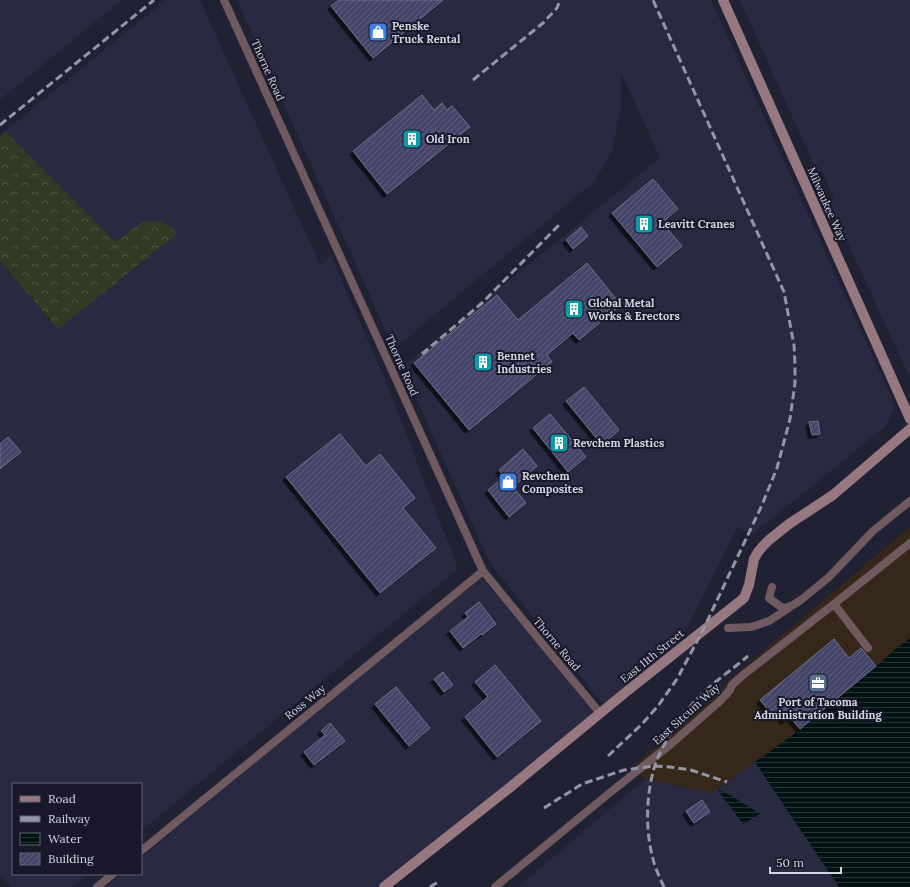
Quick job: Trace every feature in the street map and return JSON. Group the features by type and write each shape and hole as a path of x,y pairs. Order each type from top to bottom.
{"street":[{"name":"Thorne Road","path":"224,0 483,571 600,713"},
{"name":"Milwaukee Way","path":"722,0 910,419"},
{"name":"East 11th Street","path":"384,887 484,809 600,713 744,598 749,585 754,559 760,549 790,524 833,495 910,429"},
{"path":"728,628 751,628 769,621 801,600 829,577 872,531 910,500"},
{"name":"East Sitcum Way","path":"495,887 607,794 642,768 720,701 730,690 732,685 742,676 910,543"},
{"name":"Ross Way","path":"142,850 483,571"},
{"path":"772,587 769,598 781,607 789,608"},
{"path":"834,604 868,648"},
{"path":"97,887 112,875"}],"shaded area":[{"path":"0,0 122,0 0,100"},
{"path":"165,0 200,0 320,265 331,256 386,381 458,569 142,830 142,783 12,783 12,875 87,875 72,887 11,887 0,874 0,261 58,329 116,242 5,131"},
{"path":"237,0 711,0 895,406 886,426 753,534 737,527 679,643 604,705 490,563 402,367 660,158 621,72 621,107 612,152 594,182 394,349"},
{"path":"740,0 910,0 910,378 828,200 834,198 822,172 817,172"},
{"path":"910,527 910,638 794,734 712,793 645,779 633,766 716,697 727,682"},
{"path":"480,575 596,712 386,887 106,887 121,875 142,875 142,857"},
{"path":"755,762 839,887 518,887 645,779 712,793"}],"green space":[{"path":"5,131 116,242 142,222 161,221 178,233 58,329 0,261 0,136"}],"water":[{"path":"910,638 910,887 839,887 755,762 794,734"},
{"path":"718,790 730,795 760,814 743,824"}],"building":[{"name":"Penske Truck Rental","path":"339,0 443,0 373,58 331,6"},
{"name":"Old Iron","path":"422,95 434,110 442,103 447,110 452,106 470,127 387,194 353,151"},
{"name":"Leavitt Cranes","path":"653,179 678,209 665,220 668,223 665,226 682,246 657,267 612,213"},
{"path":"581,227 588,236 573,249 566,240"},
{"name":"Bennet Industries","path":"587,263 621,305 579,340 573,333 547,355 552,362 469,430 414,363 497,295 518,320"},
{"path":"584,387 619,430 602,445 566,401"},
{"name":"Revchem Plastics","path":"550,414 586,457 568,472 533,428"},
{"path":"818,421 820,434 812,435 809,422"},
{"path":"340,434 366,466 380,454 415,498 403,508 436,548 380,593 286,477"},
{"path":"8,437 21,452 0,469 0,444"},
{"name":"Revchem Composites","path":"523,449 537,466 513,487 526,503 509,517 488,490 504,477 499,470"},
{"path":"479,602 496,624 463,648 450,631 468,617 465,613"},
{"name":"Port of Tacoma Administration Building","path":"834,639 849,658 861,648 876,666 800,729 790,717 784,721 780,715 775,718 760,700"},
{"path":"495,665 541,721 497,757 465,717 488,697 475,682"},
{"path":"443,672 453,685 444,692 434,679"},
{"path":"396,687 430,728 409,746 375,704"},
{"path":"330,723 345,741 314,765 304,752 325,735 321,731"},
{"path":"702,800 710,812 694,823 686,811"}],"railway":[{"path":"0,125 154,0"},
{"path":"473,80 543,23 557,8 560,0"},
{"path":"608,756 642,724 658,706 677,679 703,630 762,505 777,468 790,419 795,383 794,345 784,292 653,0"},
{"path":"422,354 482,303 559,225"},
{"path":"664,887 650,848 648,824 648,800 655,765 669,735 689,708 710,687 748,656"},
{"path":"544,808 582,784 624,770 655,766 670,767 691,770 727,782"},
{"path":"430,887 438,882"}],"place":[{"name":"Penske Truck Rental","path":"378,32"},
{"name":"Old Iron","path":"412,139"},
{"name":"Leavitt Cranes","path":"644,224"},
{"name":"Global Metal Works & Erectors","path":"574,309"},
{"name":"Bennet Industries","path":"483,362"},
{"name":"Revchem Plastics","path":"559,443"},
{"name":"Revchem Composites","path":"508,482"},
{"name":"Port of Tacoma Administration Building","path":"818,683"}]}
